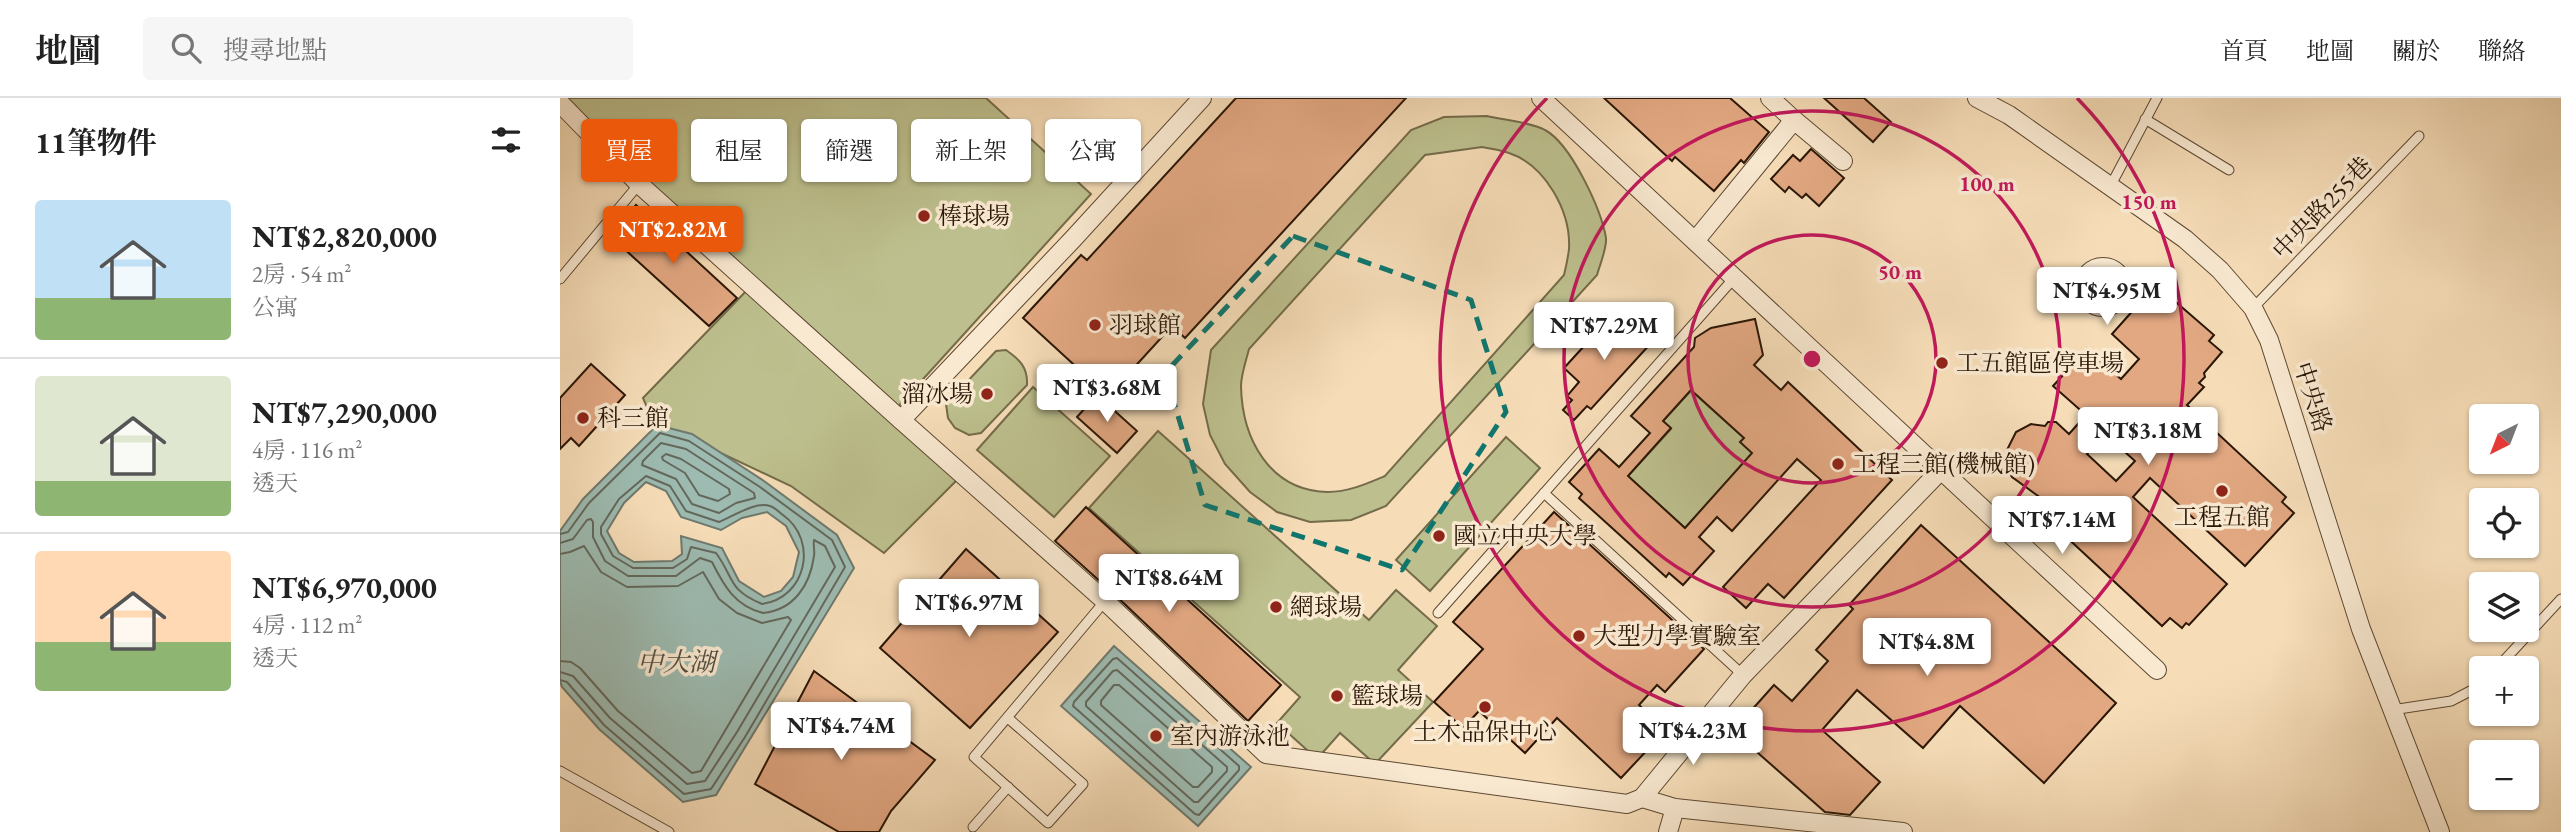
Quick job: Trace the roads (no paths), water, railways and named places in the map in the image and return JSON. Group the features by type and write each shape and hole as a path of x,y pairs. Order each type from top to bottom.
{"street":[{"path":"901,420 1202,98"},
{"path":"1541,98 1944,467 2157,670"},
{"path":"1770,98 1843,160"},
{"name":"中央路","path":"1977,98 2009,115 2185,239 2220,270 2253,307 2269,340 2361,629 2390,710 2440,832"},
{"path":"560,103 639,184 1105,601 1266,754 1627,804 1642,798 1743,675 1944,467"},
{"path":"1695,241 1794,120"},
{"path":"1642,798 1675,808 1903,832"},
{"path":"1668,832 1675,808"}],"lane":[{"path":"2110,185 2157,98"},
{"path":"2146,119 2229,170"},
{"name":"中央路255巷","path":"2253,307 2419,136"},
{"path":"560,279 639,184"},
{"path":"1438,613 1735,277"},
{"path":"1544,493 1743,675"},
{"path":"2508,656 2561,599"},
{"path":"1008,718 1083,785 1048,823 974,757 1105,601"},
{"path":"2390,710 2451,701 2469,692"},
{"path":"560,771 669,832"},
{"path":"973,827 1008,788"}],"water":[{"name":"中大湖","path":"657,425 692,434 764,481 837,535 854,568 716,795 683,802 599,729 562,687 560,531 583,499","holes":["646,482 666,491 681,517 721,530 742,518 767,512 786,526 799,552 793,577 781,591 764,597 739,581 722,548 681,536 682,554 672,561 634,562 619,553 607,531 624,503"]},
{"name":"室內游泳池","path":"1114,646 1251,767 1198,826 1061,706"}],"place":[{"name":"棒球場","path":"924,216"},
{"name":"羽球館","path":"1095,325"},
{"name":"工五館區停車場","path":"1942,363"},
{"name":"溜冰場","path":"987,394"},
{"name":"科三館","path":"583,418"},
{"name":"工程三館(機械館)","path":"1838,464"},
{"name":"工程五館","path":"2222,491"},
{"name":"國立中央大學","path":"1439,536"},
{"name":"網球場","path":"1276,607"},
{"name":"大型力學實驗室","path":"1579,636"},
{"name":"籃球場","path":"1337,696"},
{"name":"土木品保中心","path":"1485,707"},
{"name":"室內游泳池","path":"1156,736"}]}
